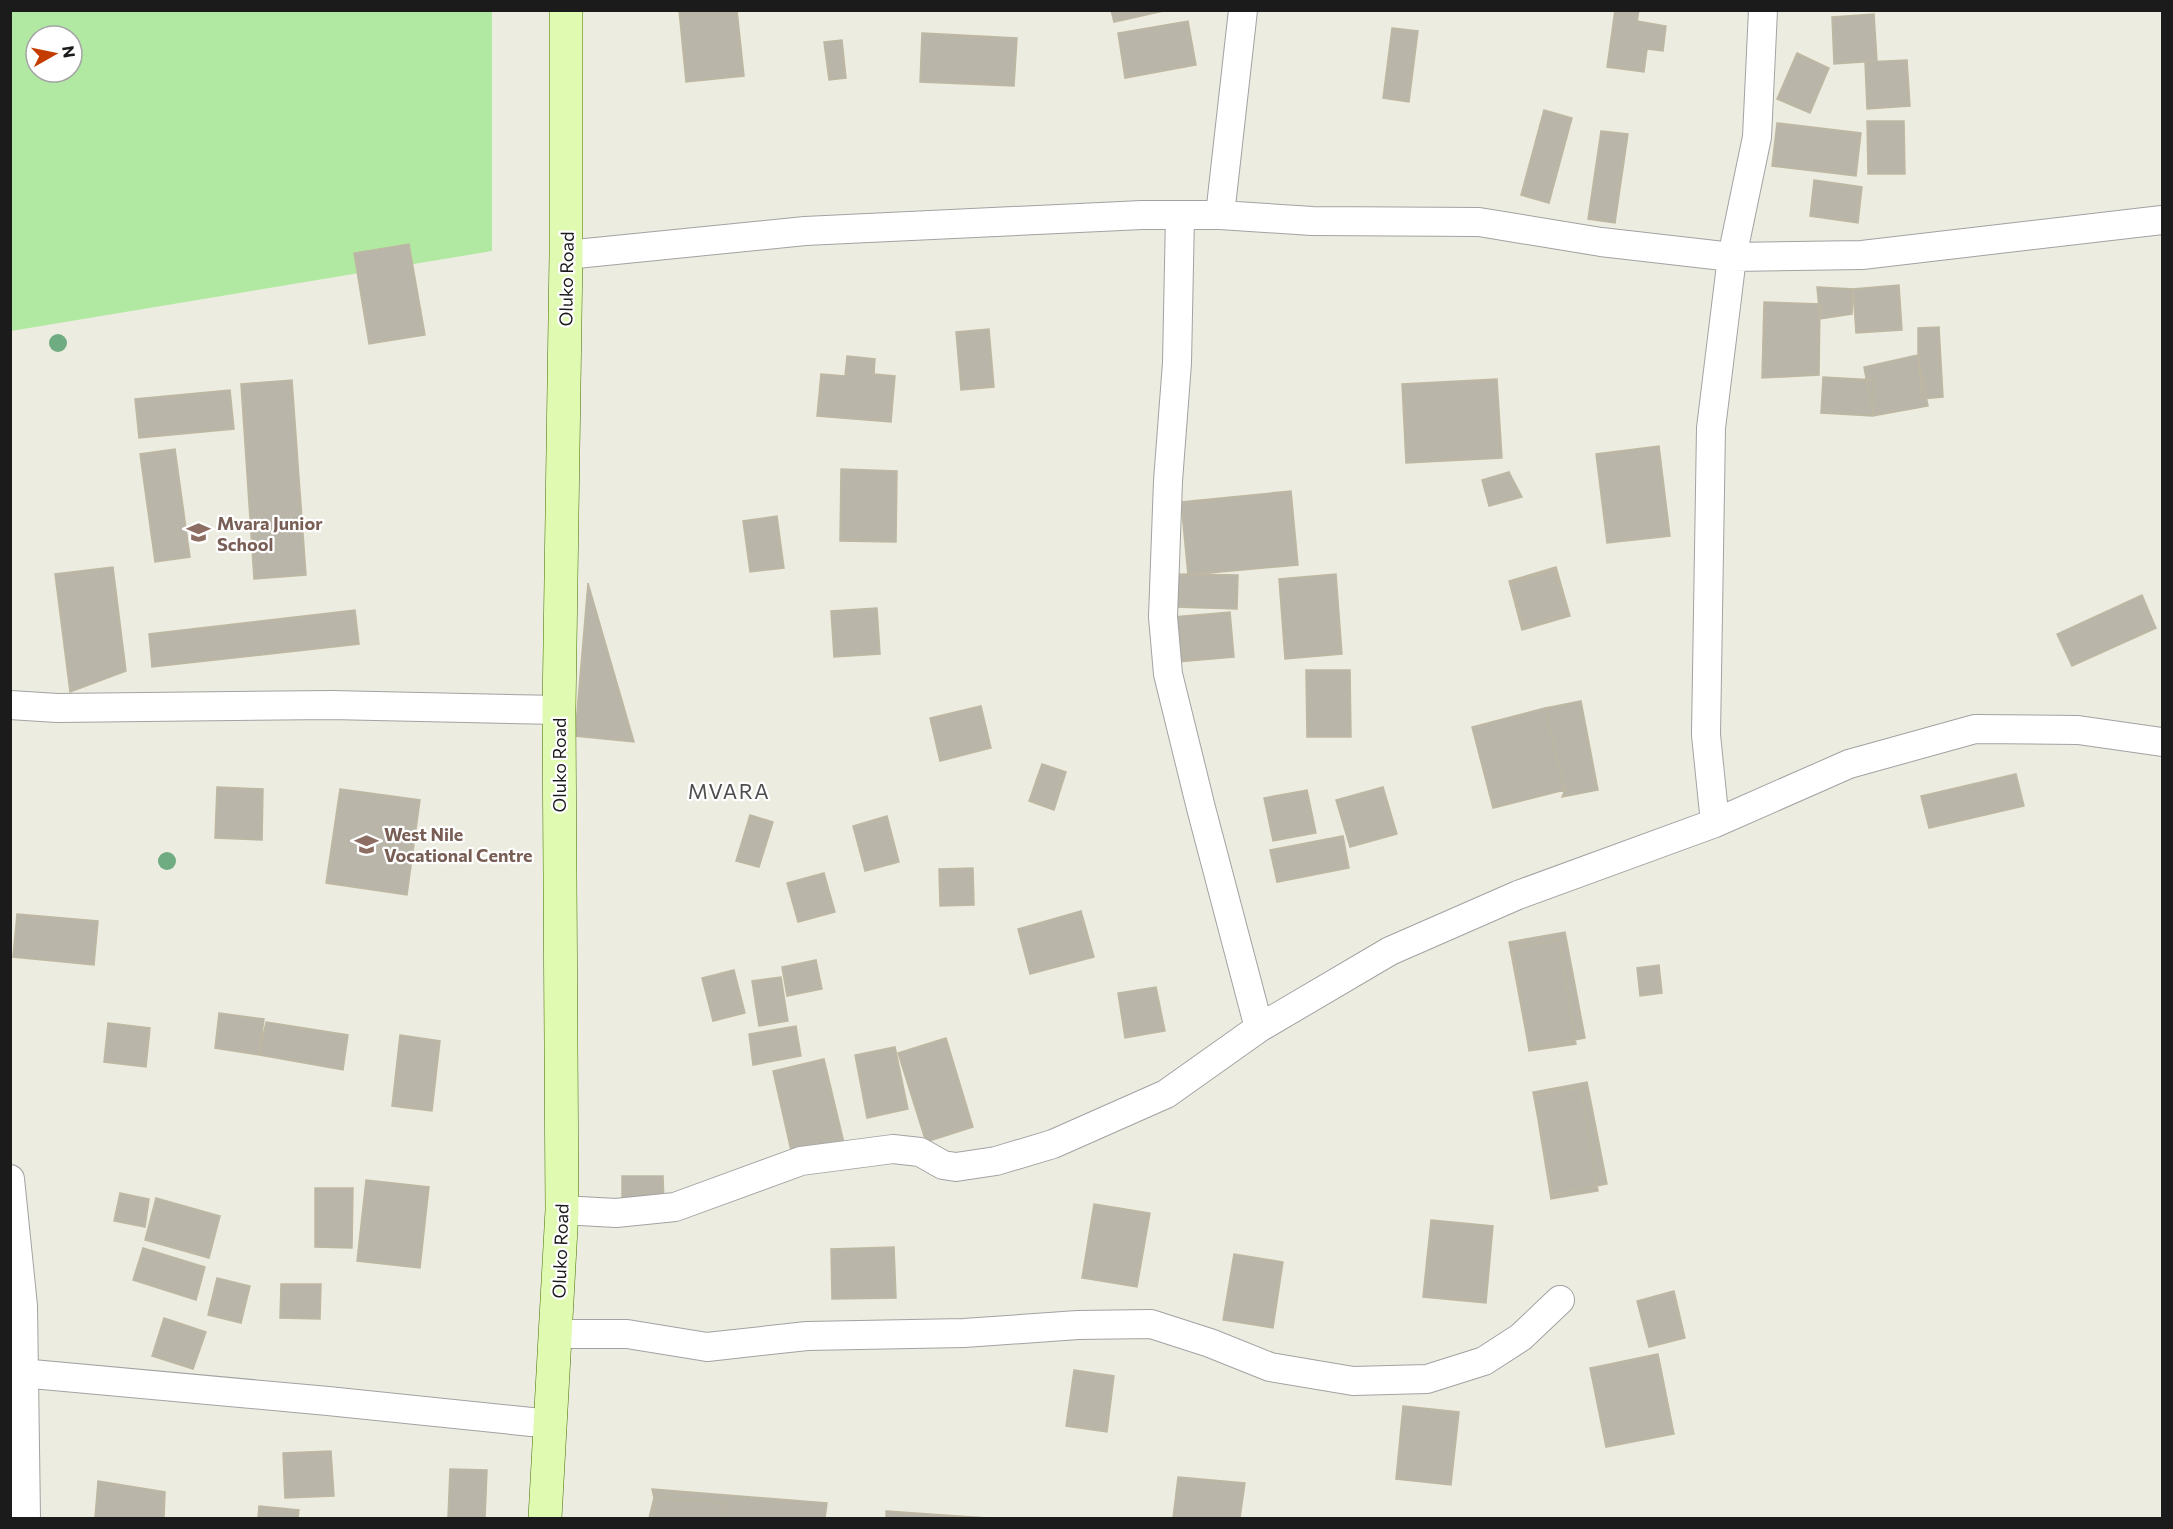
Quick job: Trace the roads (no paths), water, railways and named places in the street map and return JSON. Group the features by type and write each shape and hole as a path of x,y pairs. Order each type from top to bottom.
{"main road":[{"name":"Oluko Road","path":"545,1518 562,1210 559,710 566,255 566,10"}],"street":[{"path":"1220,215 1243,10"},
{"path":"1715,823 1706,735 1711,428 1732,257 1757,137 1763,10"},
{"path":"566,255 805,231 1142,215 1220,215 1312,221 1479,222 1601,242 1732,257 1862,255 2163,220"},
{"path":"1180,215 1177,363 1168,481 1163,617 1168,674 1259,1028"},
{"path":"10,705 57,708 330,705 559,710"},
{"path":"562,1210 615,1214 675,1207 801,1161 893,1149 920,1152 943,1165 956,1167 996,1161 1053,1144 1166,1094 1259,1028 1390,951 1518,895 1715,823 1850,764 1975,729 2078,730 2163,742"},
{"path":"10,1179 23,1306 17,1373 26,1518"},
{"path":"556,1334 627,1334 707,1347 807,1336 963,1333 1078,1325 1151,1324 1210,1343 1270,1367 1353,1381 1427,1379 1484,1361 1521,1337 1560,1300"},
{"path":"17,1373 551,1424"}],"place":[{"name":"Mvara Junior School","path":"199,533"},
{"name":"West Nile Vocational Centre","path":"366,844"}],"district":[{"name":"MVARA","path":"729,790"}]}
